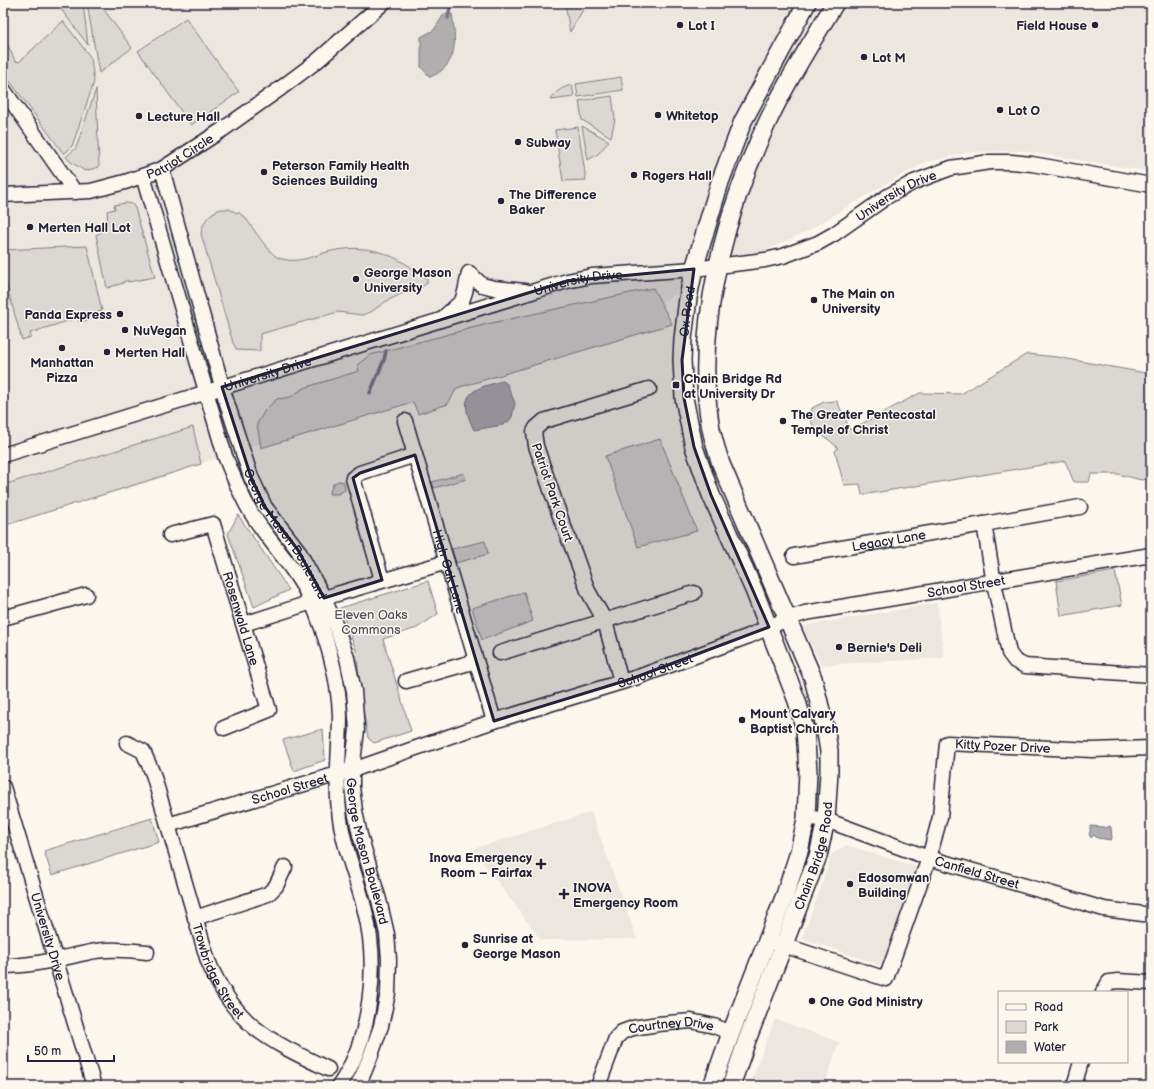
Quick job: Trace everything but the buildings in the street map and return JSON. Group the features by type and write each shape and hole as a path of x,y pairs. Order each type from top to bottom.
{"main road":[{"name":"Ox Road","path":"769,627 711,495 694,447 684,398 682,360 683,339 688,298 694,269 720,182 743,121 807,3"},
{"name":"Ox Road","path":"787,619 721,464 710,423 707,393 706,346 718,266 733,210 754,152 789,80 835,3"},
{"name":"Chain Bridge Road","path":"731,1086 746,1040 818,856 826,820 830,772 829,751 825,727 813,678 787,619"},
{"name":"Chain Bridge Road","path":"712,1086 767,940 786,895 799,852 806,817 808,770 805,730 797,701 769,627"}],"street":[{"name":"Patriot Circle","path":"3,195 91,191 162,169 228,126 299,75 322,57 383,3"},
{"path":"3,89 75,192"},
{"name":"University Drive","path":"3,454 567,281 592,276 694,269 765,260 783,256 805,249 834,234 888,196 914,182 931,174 951,168 990,162 1011,162 1032,164 1151,186"},
{"name":"George Mason Boulevard","path":"162,169 222,387 250,476 265,507 298,550 318,600 324,635 336,684 340,715 337,774 340,822 365,911 372,953 371,981 363,1029 355,1054 339,1086"},
{"name":"George Mason Boulevard","path":"143,176 225,456 239,490 253,516 297,576 318,600 337,629 347,658 354,691 357,730 352,770 352,787 355,811 360,835 380,900 387,934 389,960 388,993 381,1026 372,1055 357,1086"},
{"path":"443,319 462,301 469,273 482,285 494,288 532,291"},
{"name":"Patriot Park Court","path":"626,681 616,626 605,621 588,591 536,446 534,432 536,428 544,421 649,389"},
{"name":"High Oak Lane","path":"405,421 494,721"},
{"path":"382,580 353,478 360,473 415,456"},
{"name":"Legacy Lane","path":"794,556 1080,507"},
{"name":"Rosenwald Lane","path":"170,535 213,524 269,710 224,728"},
{"path":"984,524 994,583 1009,653 1015,661 1025,666 1151,675"},
{"name":"School Street","path":"168,826 352,770 494,721 626,681 749,636 787,619 810,612 994,583 1151,556"},
{"path":"244,624 382,580 447,562"},
{"path":"500,654 694,593"},
{"path":"3,618 86,595"},
{"path":"406,681 476,661"},
{"name":"Kitty Pozer Drive","path":"929,858 940,817 947,742 1092,750 1151,748"},
{"name":"Trowbridge Street","path":"127,743 143,751 153,774 208,960 221,989 245,1020 267,1037 278,1045 328,1070"},
{"name":"University Drive","path":"3,787 94,1086"},
{"name":"Canfield Street","path":"806,817 826,820 929,858 1104,909 1151,915"},
{"path":"767,940 886,979 929,858"},
{"path":"195,918 268,894 276,886 285,867"},
{"path":"3,966 38,963 104,950 147,952"},
{"path":"1104,991 1110,982 1118,980 1151,983"},
{"name":"Courtney Drive","path":"598,1086 616,1038 622,1032 658,1024 691,1021 714,1026 731,1033"},
{"path":"1074,1086 1081,1063"}],"highlighted area":[{"path":"694,269 682,360 684,398 694,447 711,495 769,627 631,679 494,721 415,455 360,473 353,478 382,580 324,598 298,550 265,507 251,477 222,387 567,281"}],"shaded area":[{"name":"George Mason University","path":"3,3 1151,3 1151,172 1023,151 970,152 926,162 887,183 806,232 643,311 134,487 3,523"},
{"path":"937,603 944,658 821,665 802,626"},
{"name":"INOVA Emergency Room","path":"591,812 637,939 541,940 473,849"},
{"path":"846,845 920,868 885,967 802,938 831,855"},
{"path":"775,1019 839,1042 827,1078 831,1086 749,1086"}],"green space":[{"path":"83,3 88,45 57,4"},
{"path":"87,3 99,3 132,48 99,73"},
{"path":"565,3 587,3 570,32"},
{"path":"186,18 239,92 191,125 138,51"},
{"path":"63,21 91,58 94,82 72,146 64,154 3,72 3,34 15,61 19,62"},
{"path":"621,77 623,90 578,97 576,84"},
{"path":"572,85 574,97 551,100 560,90"},
{"path":"96,89 99,167 85,171 66,157 76,148"},
{"path":"612,96 615,119 611,137 582,120 579,101"},
{"path":"582,126 609,141 598,154 588,160"},
{"path":"578,127 586,180 563,181 555,130"},
{"path":"126,203 132,204 135,208 155,277 128,282 128,280 107,288 96,235 106,226 108,219 107,211 115,209 114,205"},
{"path":"221,209 229,209 244,216 264,244 277,257 296,260 342,249 356,248 381,252 415,270 427,279 427,283 416,291 403,293 385,302 371,312 362,315 338,312 260,334 260,351 237,350 233,343 201,234 203,225 207,218"},
{"path":"87,246 102,311 91,314 92,319 79,322 77,318 30,333 31,337 22,340 3,273 3,250"},
{"path":"653,288 672,324 457,388 448,404 418,414 413,402 261,448 257,424 265,410 277,399 291,397 302,389 359,371 357,365 370,355 487,324"},
{"path":"1027,354 1057,357 1151,374 1151,478 1141,480 1118,474 1091,474 1089,482 1074,482 1065,461 862,495 860,484 844,485 835,451 838,448 817,432 810,420 812,408 824,402 837,401 850,430 920,393 961,394"},
{"path":"193,427 201,464 3,526 3,485"},
{"path":"660,439 697,531 638,547 605,456"},
{"path":"464,473 466,479 434,488 432,482"},
{"path":"338,481 344,482 345,490 338,494 329,494 333,484"},
{"path":"238,515 289,590 254,607 228,534"},
{"path":"485,541 488,554 456,563 452,549"},
{"path":"1115,571 1122,605 1061,616 1056,581"},
{"name":"Eleven Oaks Commons","path":"428,581 438,614 417,628 383,639 411,731 374,743 368,738 362,704 356,650 340,608"},
{"path":"524,592 533,621 482,640 472,608"},
{"path":"323,729 325,760 294,771 283,740"},
{"path":"152,818 159,842 52,875 44,851"}],"water":[{"path":"444,14 452,14 454,33 453,51 451,59 446,66 430,77 421,67 421,37 434,30"},
{"path":"503,381 507,384 515,403 512,417 503,425 474,430 467,409 469,395 482,387"},
{"path":"1090,826 1106,828 1109,826 1111,827 1111,840 1097,838 1094,835 1091,838 1089,834"}],"waterway":[{"path":"448,18 451,3"},
{"path":"370,393 384,360 386,351"}],"place":[{"name":"Lot I","path":"680,25"},
{"name":"Field House","path":"1095,25"},
{"name":"Lot M","path":"864,57"},
{"name":"Lot O","path":"1000,110"},
{"name":"Whitetop","path":"658,115"},
{"name":"Lecture Hall","path":"139,116"},
{"name":"Subway","path":"518,142"},
{"name":"Peterson Family Health Sciences Building","path":"264,172"},
{"name":"Rogers Hall","path":"634,175"},
{"name":"The Difference Baker","path":"501,201"},
{"name":"Merten Hall Lot","path":"30,227"},
{"name":"George Mason University","path":"356,279"},
{"name":"The Main on University","path":"814,300"},
{"name":"Panda Express","path":"120,314"},
{"name":"NuVegan","path":"125,330"},
{"name":"Manhattan Pizza","path":"62,348"},
{"name":"Merten Hall","path":"107,352"},
{"name":"Chain Bridge Rd at University Dr","path":"676,385"},
{"name":"The Greater Pentecostal Temple of Christ","path":"783,421"},
{"name":"Bernie's Deli","path":"839,647"},
{"name":"Mount Calvary Baptist Church","path":"742,720"},
{"name":"Inova Emergency Room – Fairfax","path":"541,864"},
{"name":"Edosomwan Building","path":"850,884"},
{"name":"INOVA Emergency Room","path":"564,894"},
{"name":"Sunrise at George Mason","path":"465,945"},
{"name":"One God Ministry","path":"812,1001"}]}
